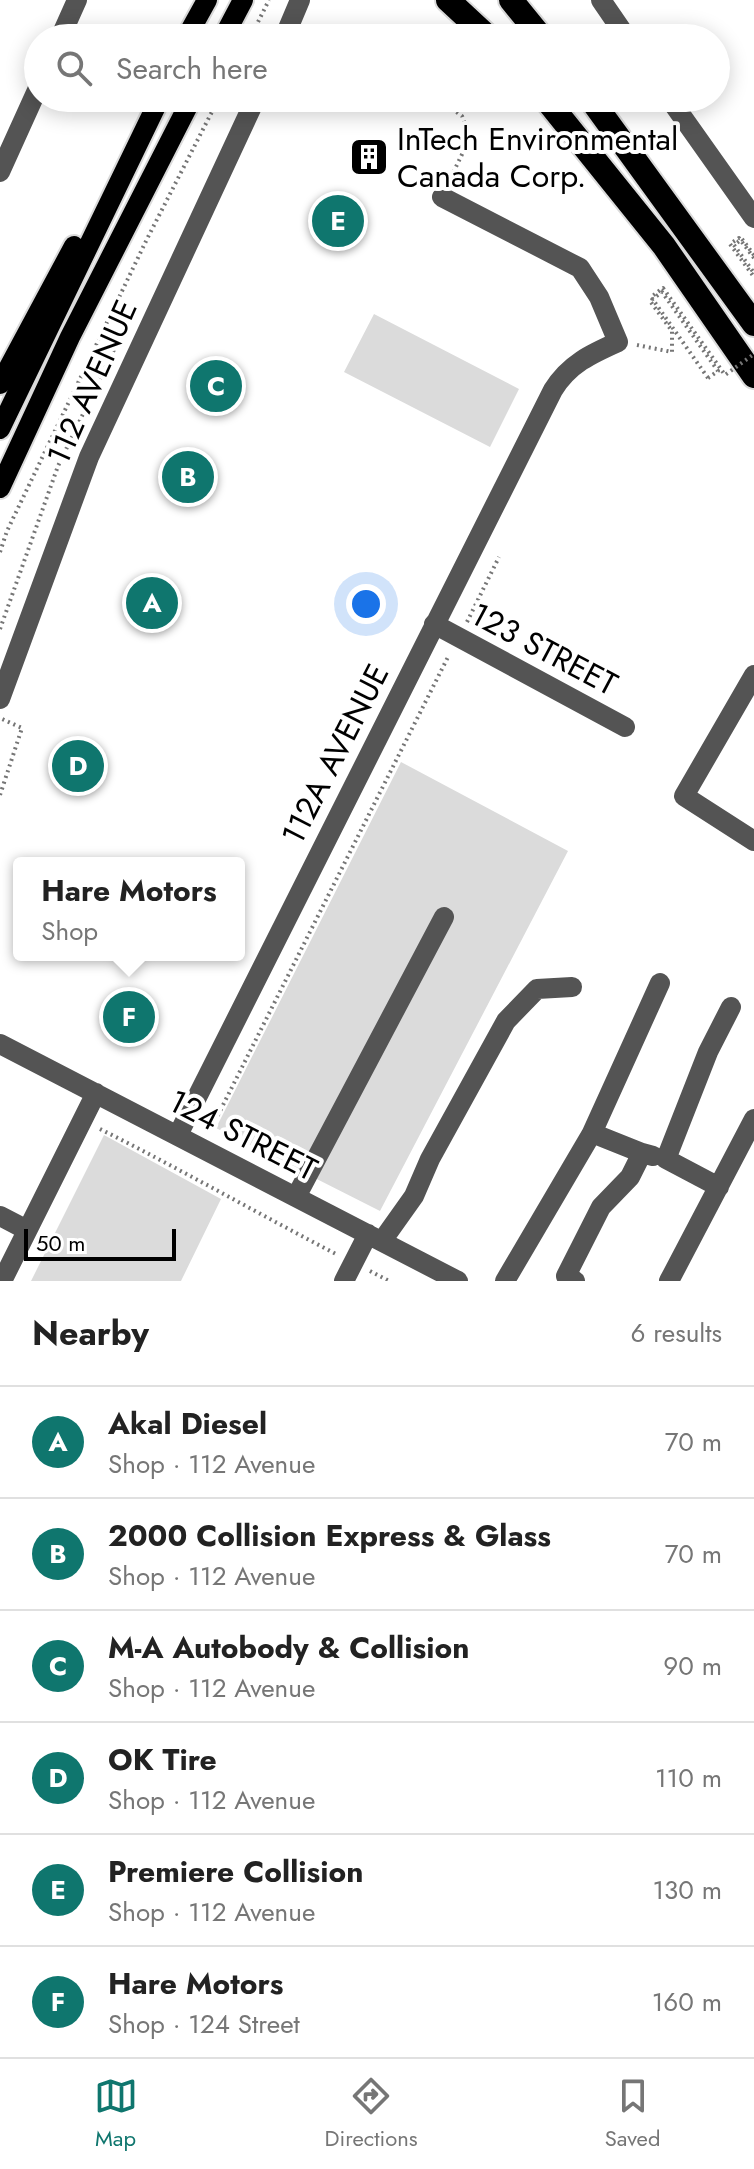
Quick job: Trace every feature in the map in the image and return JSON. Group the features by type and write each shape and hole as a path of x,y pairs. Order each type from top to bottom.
{"highway":[{"path":"448,0 474,24"},
{"path":"511,0 531,24"},
{"path":"556,112 664,246 754,376"},
{"path":"600,112 754,324"}],"main road":[{"path":"195,24 207,0"},
{"path":"230,24 243,0"},
{"path":"0,384 146,112"},
{"path":"0,429 153,112"},
{"path":"0,488 70,337 185,112"}],"street":[{"path":"66,24 77,0"},
{"path":"601,0 617,24"},
{"path":"290,24 300,3"},
{"path":"0,172 27,112"},
{"name":"112 AVENUE","path":"0,699 89,457 249,112"},
{"path":"679,112 754,218"},
{"path":"442,197 580,268 599,297 618,342"},
{"name":"112A AVENUE","path":"178,1135 559,380 577,362 618,342"},
{"name":"123 STREET","path":"434,624 625,727"},
{"path":"754,675 684,796 754,841"},
{"path":"296,1197 444,917"},
{"path":"505,1281 592,1133 660,983"},
{"path":"344,1281 375,1238 414,1196 430,1159 506,1021 537,989 572,987"},
{"path":"666,1159 708,1052 731,1007"},
{"name":"124 STREET","path":"0,1044 458,1281"},
{"path":"2,1281 96,1093"},
{"path":"669,1281 754,1119"},
{"path":"592,1133 666,1159 719,1187"},
{"path":"568,1279 601,1207 630,1177 642,1153"},
{"path":"0,1216 27,1230"}],"path":[{"path":"257,24 269,0"},
{"path":"0,552 7,531 147,239 212,112"},
{"path":"442,197 470,138 462,116 456,112"},
{"path":"754,257 739,238 730,244 754,275"},
{"path":"618,342 672,352 672,331 650,301 662,292 718,371 708,378 675,332 667,320 659,309 651,297 663,288 725,375 754,354"},
{"path":"466,624 499,557"},
{"path":"203,1114 216,1119 453,647"},
{"path":"0,718 22,728 0,795"},
{"path":"95,1126 342,1257"},
{"path":"363,1268 389,1281"}],"shaded area":[{"path":"374,314 519,389 490,447 344,372"},
{"path":"401,762 568,851 380,1211 216,1128"},
{"path":"104,1135 221,1199 181,1281 31,1281"}],"place":[{"name":"InTech Environmental Canada Corp.","path":"369,157"},
{"name":"Premiere Collision","path":"338,221"},
{"name":"M-A Autobody & Collision","path":"216,386"},
{"name":"2000 Collision Express & Glass","path":"188,477"},
{"name":"Akal Diesel","path":"152,603"},
{"name":"OK Tire","path":"78,766"},
{"name":"Hare Motors","path":"129,1017"}]}
